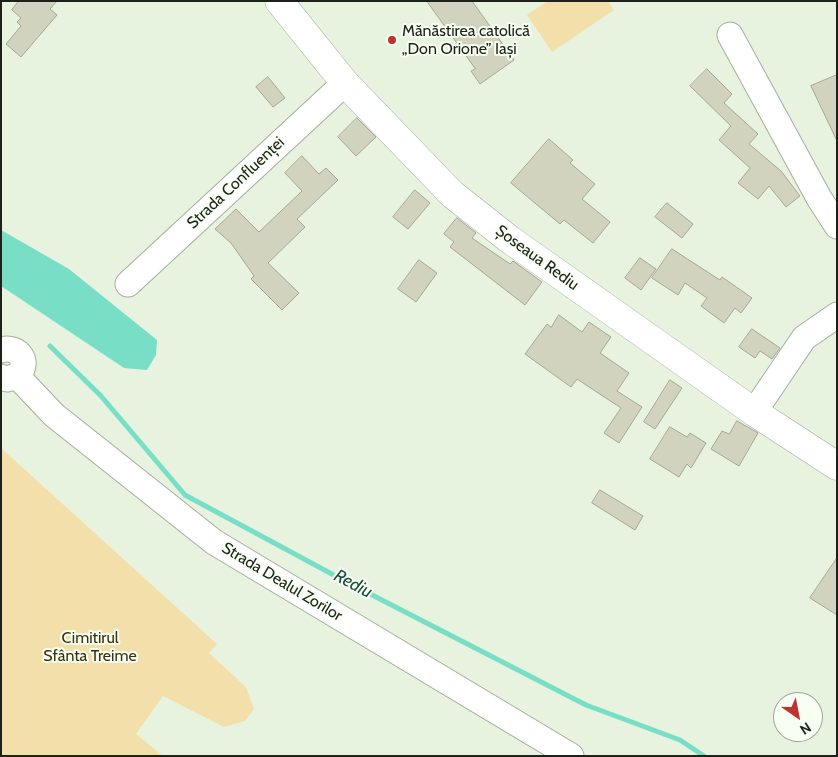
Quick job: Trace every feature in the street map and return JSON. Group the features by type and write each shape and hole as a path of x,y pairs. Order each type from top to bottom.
{"main road":[{"name":"Șoseaua Rediu","path":"279,1 345,83 452,194 509,240 754,412 837,466"}],"street":[{"path":"730,35 819,198 837,226"},
{"name":"Strada Confluenței","path":"128,284 345,83"},
{"path":"754,412 804,338 837,315"},
{"path":"1,350 12,349 23,358 23,368 9,377"},
{"name":"Strada Dealul Zorilor","path":"9,377 214,542 563,754"}],"green space":[{"path":"548,1 608,1 614,10 552,52 527,15"},
{"name":"Cimitirul Sfânta Treime","path":"1,448 217,644 209,653 246,687 254,709 245,721 224,727 163,696 136,734 163,756 1,756"}],"water":[{"path":"1,230 69,269 157,340 156,355 147,370 124,368 1,286"}],"building":[{"path":"19,1 57,1 50,9 57,15 21,57 6,44 21,26 17,22 21,18 12,10"},
{"name":"Mănăstirea catolică „Don Orione” Iași","path":"427,1 472,1 514,60 480,84 471,71 475,69"},
{"path":"707,69 732,94 724,103 758,134 749,144 781,171 800,196 786,207 769,186 758,199 738,183 750,168 719,140 731,126 690,86"},
{"path":"837,75 837,141 811,86"},
{"path":"268,77 285,98 273,107 256,87"},
{"path":"357,118 376,137 356,156 338,137"},
{"path":"549,139 573,160 570,163 595,184 582,199 610,222 593,243 564,220 560,224 511,183"},
{"path":"302,156 319,174 326,168 338,180 297,219 305,227 268,263 299,293 282,310 251,279 254,276 231,243 215,229 236,209 259,232 302,191 285,173"},
{"path":"415,190 430,203 408,229 393,217"},
{"path":"667,203 693,224 682,238 655,217"},
{"path":"457,218 476,233 472,238 510,264 513,261 542,282 525,305 450,247 454,242 444,234"},
{"path":"672,249 720,280 722,277 752,298 741,313 735,308 724,323 701,306 707,298 685,283 678,295 652,278"},
{"path":"640,258 656,269 641,290 625,278"},
{"path":"419,260 437,273 416,302 398,289"},
{"path":"559,315 582,332 589,322 611,337 600,353 629,373 617,391 642,407 619,443 604,433 621,408 577,379 571,387 525,354 547,324 551,327"},
{"path":"752,329 780,348 772,359 760,351 755,358 739,347"},
{"path":"670,380 682,388 655,429 644,422"},
{"path":"737,421 758,433 739,466 711,449 722,431 729,434"},
{"path":"670,427 687,437 690,433 706,443 691,468 687,464 679,477 650,459"},
{"path":"600,490 643,516 635,530 592,503"},
{"path":"837,558 837,615 810,598"}],"waterway":[{"name":"Rediu","path":"50,346 101,396 185,495 343,580 586,705 680,740 704,756"}],"place":[{"name":"Mănăstirea catolică „Don Orione” Iași","path":"392,40"}]}
